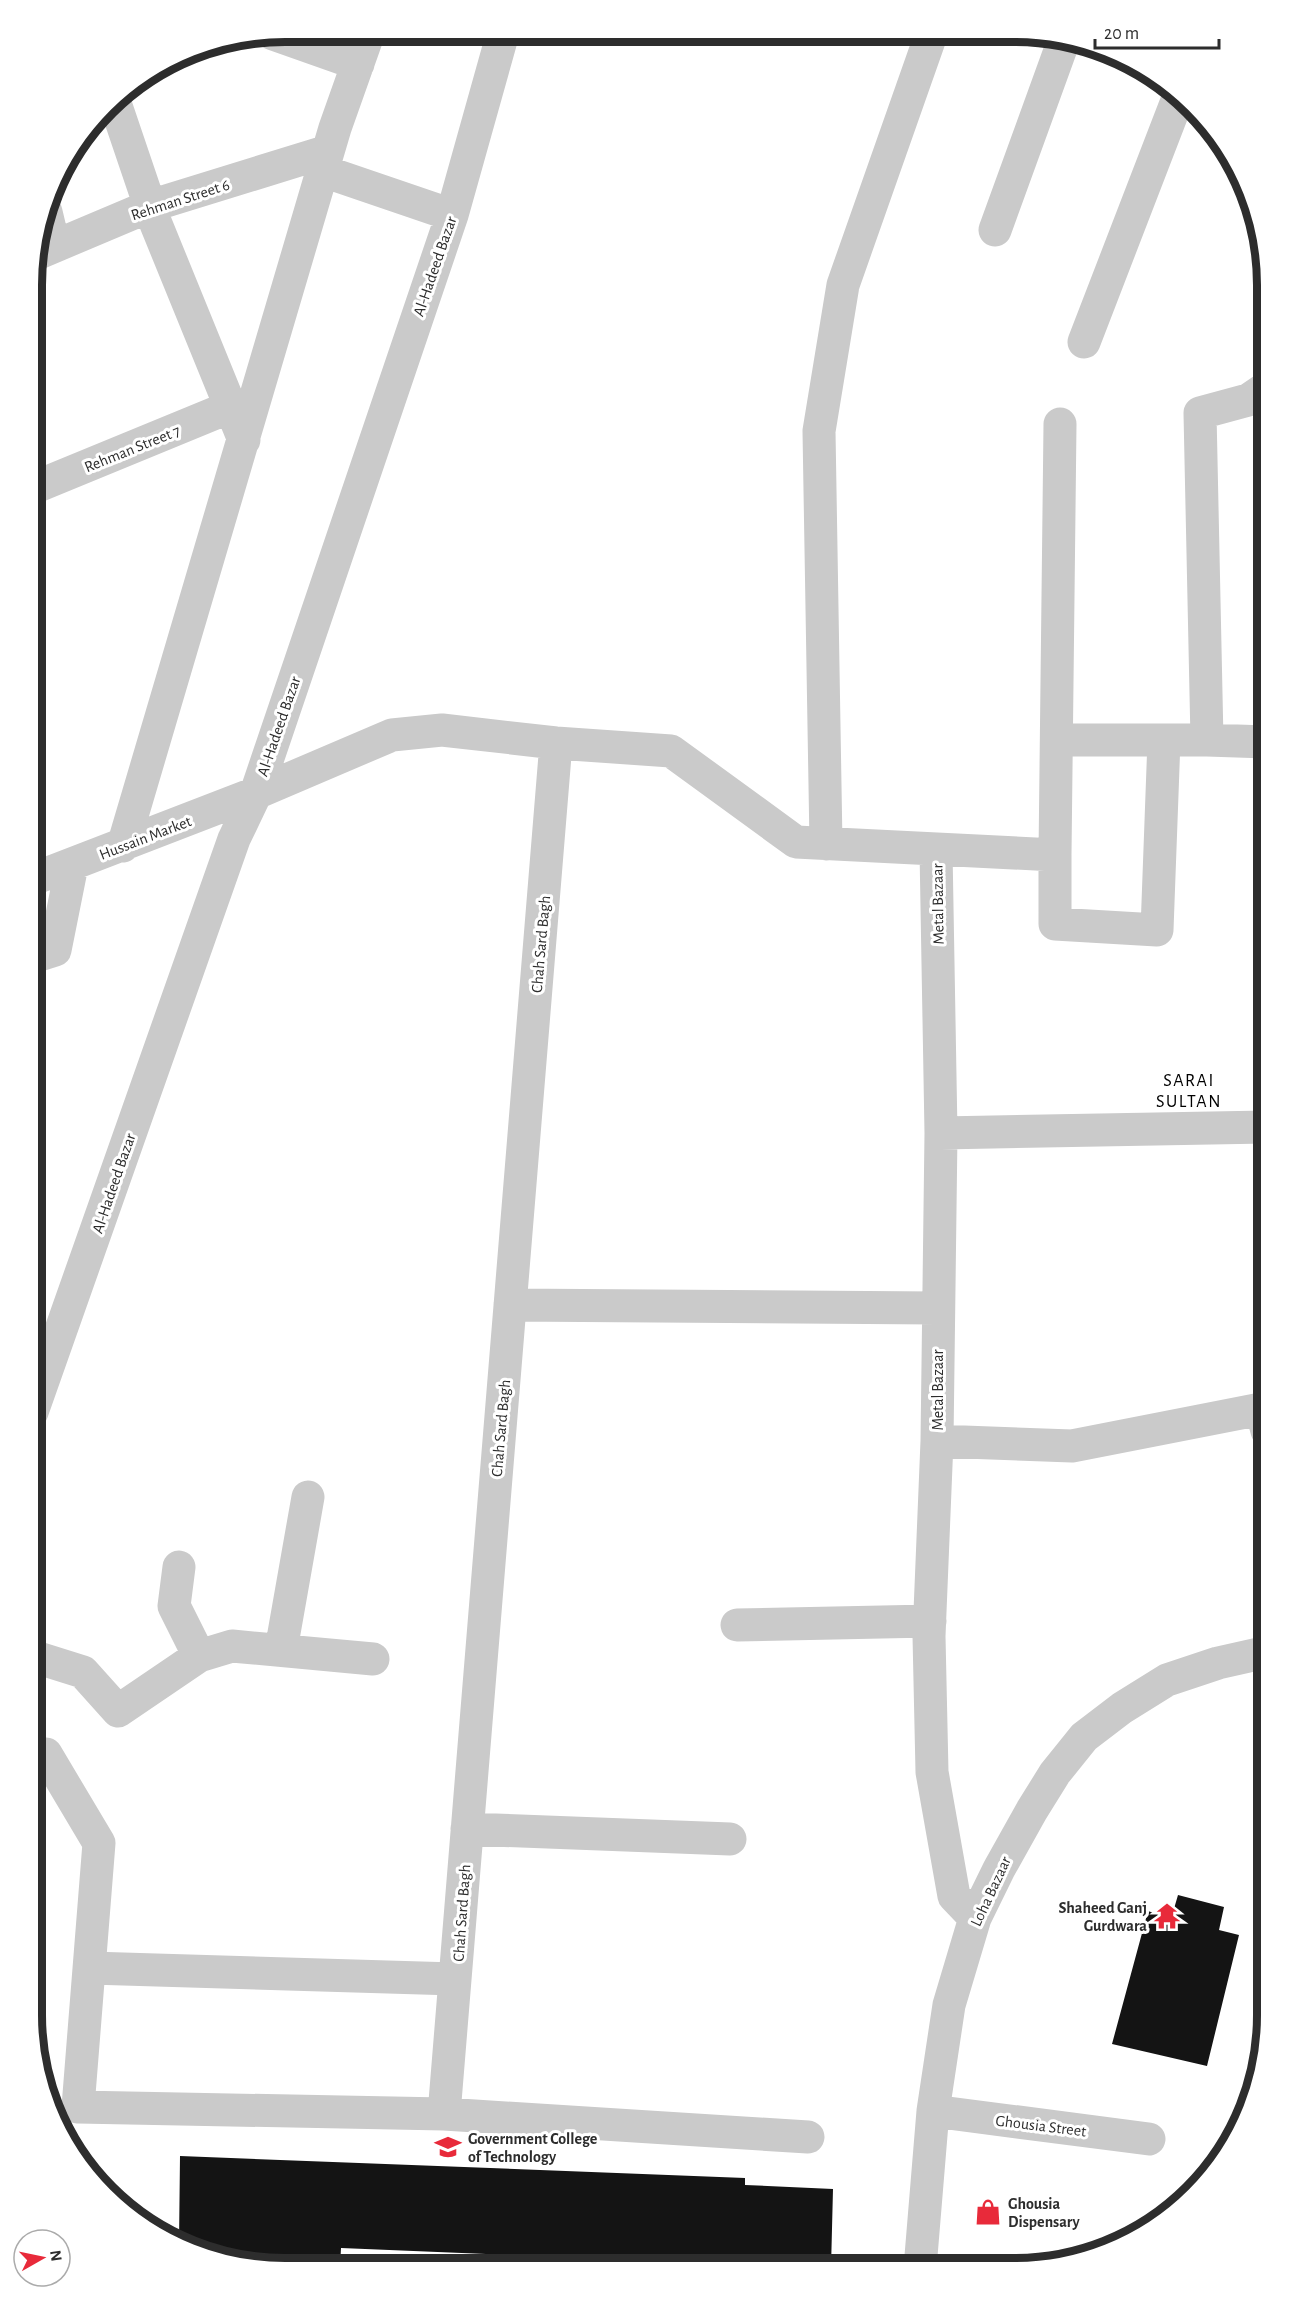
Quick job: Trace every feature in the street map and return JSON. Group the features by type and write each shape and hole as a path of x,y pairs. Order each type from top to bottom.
{"street":[{"path":"296,42 358,64"},
{"path":"123,846 326,161 366,42"},
{"name":"Al-Hadeed Bazar","path":"42,1384 234,839 256,793 452,215 500,42"},
{"path":"825,844 819,431 843,285 929,42"},
{"path":"995,230 1061,47"},
{"path":"1084,342 1176,104"},
{"path":"117,109 150,206 244,440"},
{"path":"326,161 452,215"},
{"name":"Rehman Street 6","path":"45,250 150,206 326,161"},
{"path":"1207,740 1200,413 1248,400 1257,394"},
{"name":"Rehman Street 7","path":"42,484 230,407"},
{"path":"1060,424 1055,924 1157,930 1164,740"},
{"name":"Hussain Market","path":"42,876 256,793 392,735 442,730 671,751 796,842 1055,855"},
{"path":"1056,740 1257,742"},
{"name":"Chah Sard Bagh","path":"444,2114 556,742"},
{"name":"Metal Bazaar","path":"936,850 941,1133 937,1441 930,1621 932,1773 954,1896 975,1918"},
{"path":"42,955 55,951 72,865"},
{"path":"941,1133 1257,1127"},
{"path":"510,1305 937,1308"},
{"path":"937,1441 1072,1446 1257,1410"},
{"path":"281,1650 308,1497"},
{"path":"179,1567 174,1606 199,1656"},
{"path":"737,1625 930,1621"},
{"path":"42,1659 83,1672 118,1711 199,1656 232,1646 373,1659"},
{"name":"Loha Bazaar","path":"921,2258 933,2111 949,2006 975,1918 999,1869 1055,1773 1084,1737 1122,1708 1167,1680 1218,1663 1257,1654"},
{"path":"46,1754 99,1843 78,2107 444,2114 808,2137"},
{"path":"467,1829 730,1839"},
{"path":"90,1968 455,1979"},
{"name":"Ghousia Street","path":"933,2111 1149,2139"}],"building":[{"name":"Shaheed Ganj Gurdwara","path":"1178,1895 1224,1907 1219,1930 1239,1935 1207,2066 1112,2044 1148,1911 1171,1919"},
{"path":"180,2156 745,2178 745,2185 833,2189 831,2258 581,2258 341,2248 340,2258 285,2258 253,2256 222,2250 179,2234"}],"place":[{"name":"Shaheed Ganj Gurdwara","path":"1167,1916"},
{"name":"Government College of Technology","path":"448,2147"},
{"name":"Ghousia Dispensary","path":"988,2212"}],"district":[{"name":"SARAI SULTAN","path":"1189,1090"}]}
